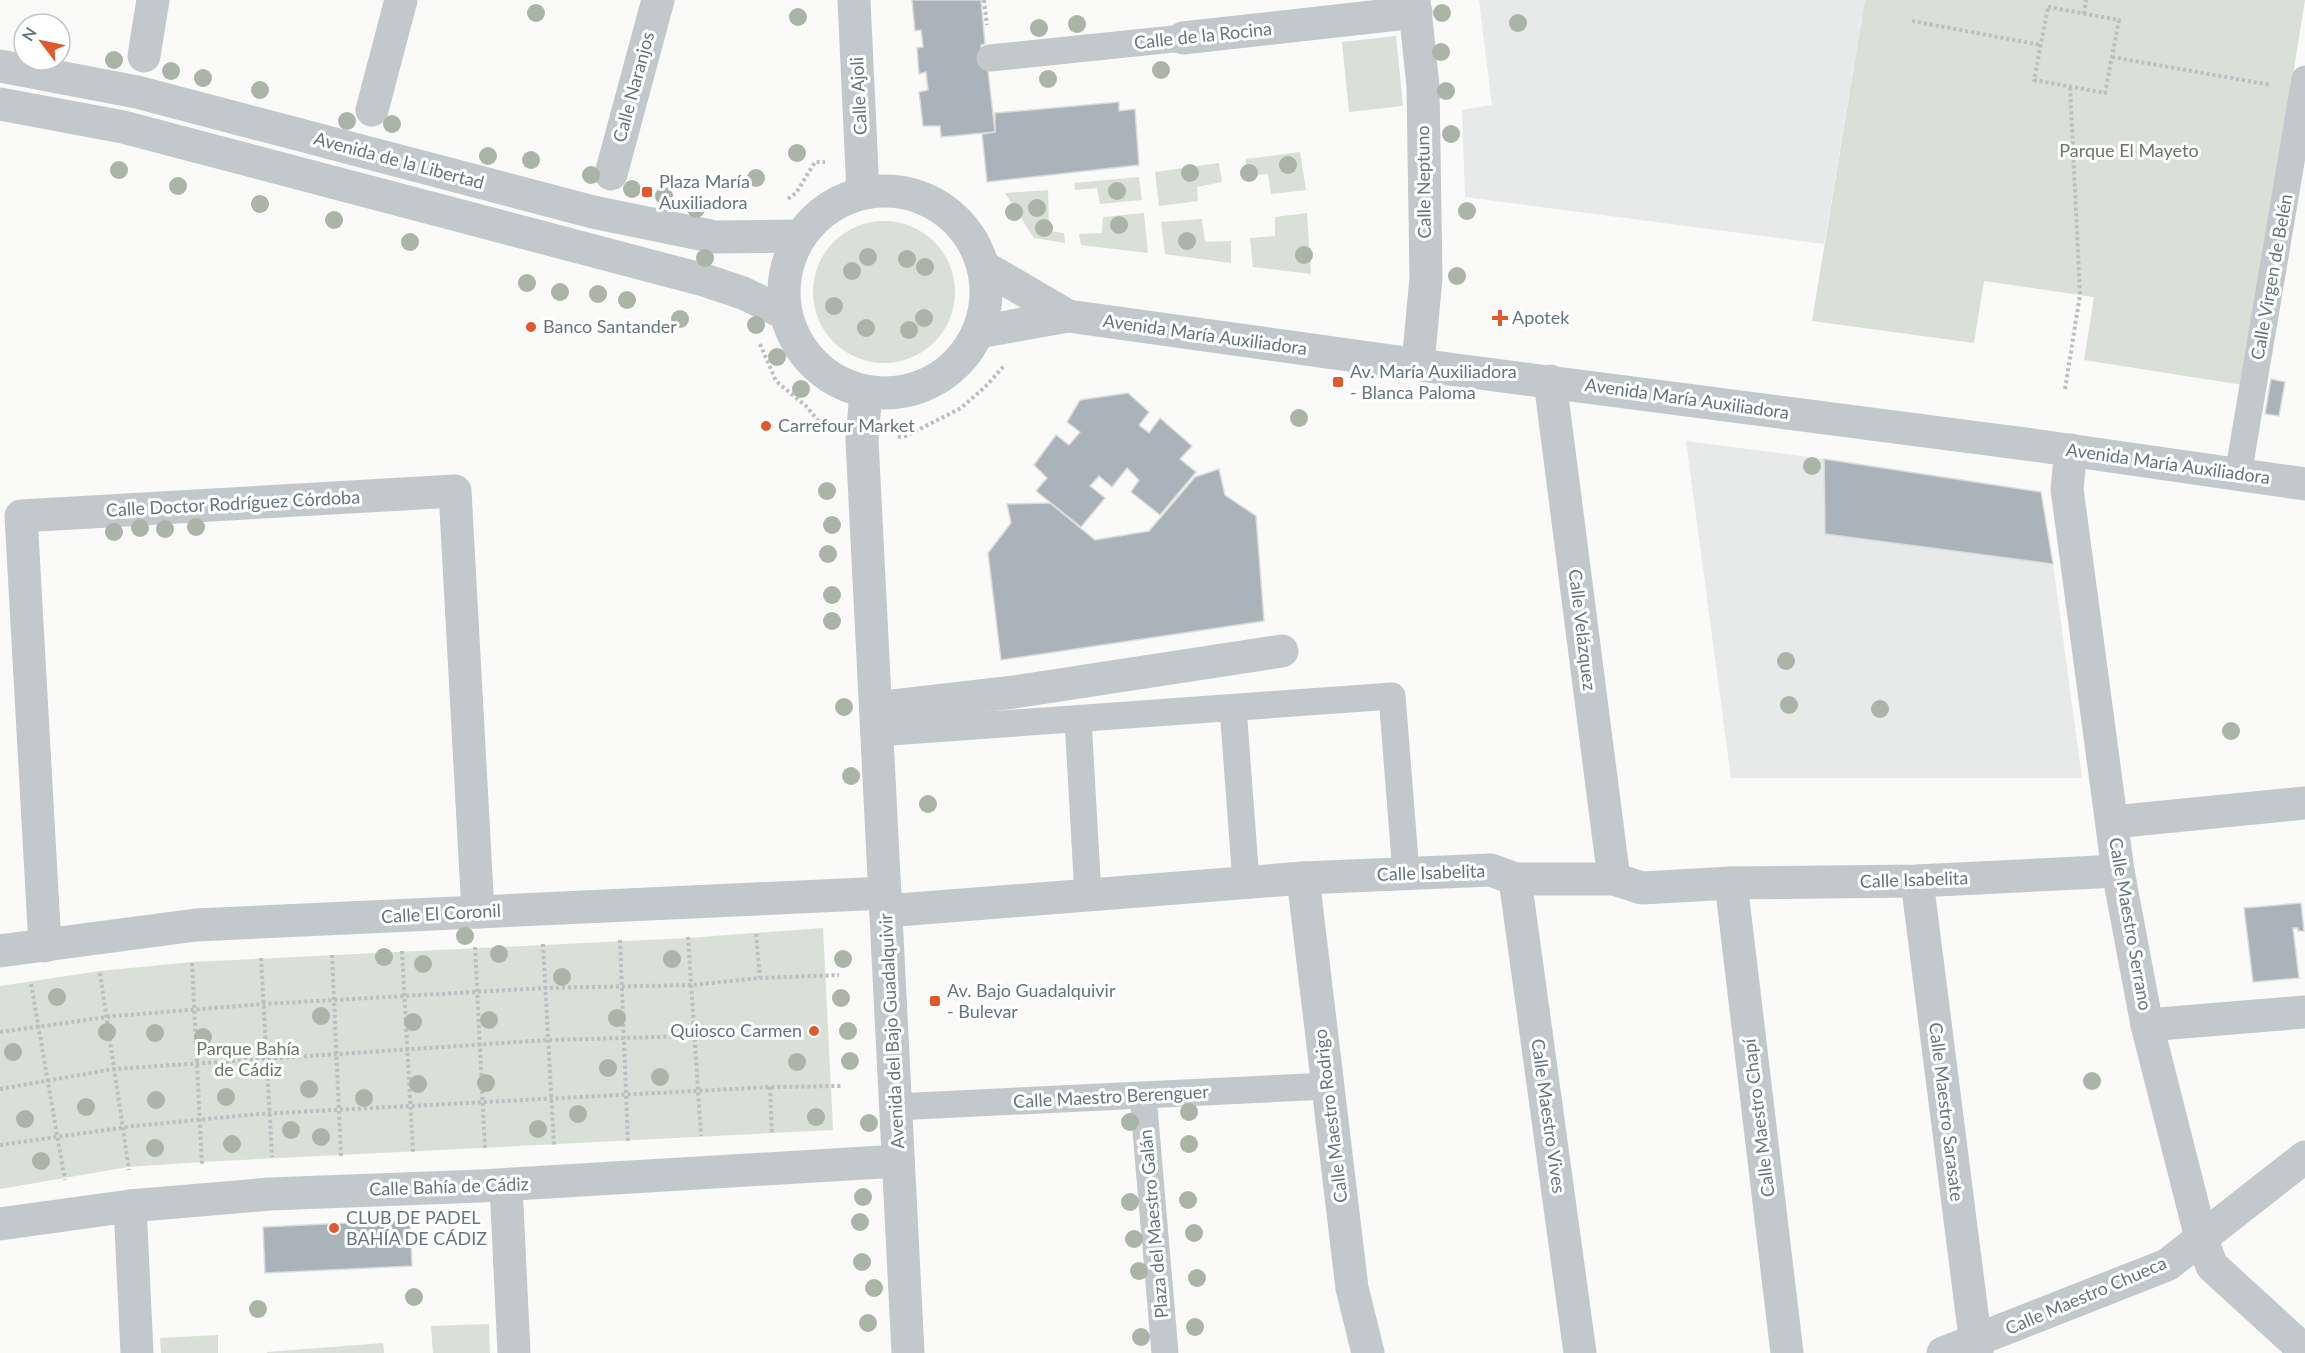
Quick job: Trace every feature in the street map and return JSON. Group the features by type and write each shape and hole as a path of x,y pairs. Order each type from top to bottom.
{"street":[{"path":"144,56 153,0"},
{"path":"372,110 401,0"},
{"name":"Calle Naranjos","path":"611,174 658,0"},
{"name":"Calle Ajoli","path":"854,0 863,193"},
{"name":"Calle de la Rocina","path":"990,58 1183,38 1415,6"},
{"name":"Calle Neptuno","path":"1415,6 1423,86 1426,278 1418,364"},
{"name":"Avenida de la Libertad","path":"0,66 137,92 593,212 715,237 801,236"},
{"name":"Calle Virgen de Belén","path":"2238,475 2304,85"},
{"name":"Avenida de la Libertad","path":"0,104 123,127 694,277 743,293 786,314"},
{"path":"894,190 925,198 934,203 951,214 972,238 984,267 987,300 978,332 964,356 944,375 920,387 894,393 866,392 838,382 814,365 796,342 786,314 784,287 789,260 801,236 818,216 839,202 863,193 894,190"},
{"name":"Avenida María Auxiliadora","path":"984,267 1068,316"},
{"name":"Avenida María Auxiliadora","path":"978,332 1068,316 2071,450 2305,484"},
{"name":"Calle Velázquez","path":"1550,381 1614,879"},
{"name":"Avenida del Bajo Guadalquivir","path":"866,392 862,440 908,1353"},
{"name":"Calle Maestro Serrano","path":"2071,450 2067,489 2118,871 2147,1025 2201,1238 2212,1266 2305,1351"},
{"name":"Calle Doctor Rodríguez Córdoba","path":"45,946 21,516 455,491 476,926"},
{"path":"876,720 1014,692 1282,651"},
{"path":"876,720 1077,718 1392,696 1407,873"},
{"path":"1233,708 1246,882"},
{"path":"1077,718 1088,895"},
{"path":"2113,822 2305,803"},
{"name":"Calle Isabelita","path":"885,902 1088,895 1303,878 1491,870 1515,879 1614,879 1642,888 1731,883 1917,881 2118,871"},
{"name":"Calle Maestro Rodrigo","path":"1303,878 1352,1288 1368,1353"},
{"name":"Calle Maestro Vives","path":"1515,879 1580,1353"},
{"name":"Calle Maestro Sarasate","path":"1917,881 1976,1348"},
{"name":"Calle Maestro Chapí","path":"1731,883 1787,1353"},
{"name":"Calle El Coronil","path":"0,951 196,925 476,926 885,902"},
{"path":"2147,1025 2305,1012"},
{"name":"Calle Maestro Berenguer","path":"895,1107 1328,1086"},
{"name":"Plaza del Maestro Galán","path":"1143,1096 1166,1353"},
{"name":"Calle Maestro Chueca","path":"1943,1353 1976,1348 2167,1265 2305,1157"},
{"name":"Calle Bahía de Cádiz","path":"0,1224 130,1206 270,1194 506,1185 898,1161"},
{"path":"506,1185 514,1353"},
{"path":"130,1206 137,1353"}],"path":[{"path":"2084,14 2086,0"},
{"path":"2048,8 2119,20 2105,93 2034,80 2041,45 2048,8"},
{"path":"1912,21 2041,45"},
{"path":"2112,57 2304,85"},
{"path":"2065,389 2080,295 2070,86"},
{"path":"476,926 485,1153"},
{"path":"756,927 760,978"},
{"path":"688,930 701,1142"},
{"path":"619,933 628,1146"},
{"path":"542,938 554,1150"},
{"path":"402,945 413,1157"},
{"path":"332,948 342,1161"},
{"path":"261,952 273,1164"},
{"path":"192,955 203,1169"},
{"path":"99,965 129,1174"},
{"path":"0,1032 106,1017 264,1004 544,988 692,985 760,978 839,975"},
{"path":"30,976 66,1184"},
{"path":"0,1089 114,1069 548,1040 695,1036"},
{"path":"0,1145 122,1127 270,1114 770,1087 842,1086"},
{"path":"770,1087 772,1139"}],"shaded area":[{"path":"1479,0 1865,0 1824,244 1465,197 1462,110 1492,105"},
{"path":"1686,441 1824,459 1826,534 2053,564 2082,778 1731,778"}],"green space":[{"name":"Parque El Mayeto","path":"1865,0 2305,0 2243,385 2084,360 2094,297 1984,281 1974,343 1812,321"},
{"path":"1396,36 1403,106 1349,112 1342,42"},
{"path":"1300,152 1306,190 1271,194 1268,174 1246,176 1246,159"},
{"path":"1219,163 1222,182 1197,187 1198,201 1159,206 1155,172"},
{"path":"1139,177 1142,200 1100,204 1097,188 1075,190 1074,183"},
{"path":"1048,190 1049,231 1064,233 1065,243 1034,238 1005,193"},
{"path":"1144,213 1148,253 1081,245 1079,234 1102,233 1103,217"},
{"path":"1307,213 1311,274 1253,267 1250,238 1275,236 1275,217"},
{"path":"1202,219 1205,242 1231,241 1231,263 1165,254 1161,222"},
{"path":"884,221 911,226 934,242 950,265 955,292 950,319 934,342 911,358 884,363 857,358 834,342 818,319 813,292 818,265 834,242 857,226"},
{"name":"Parque Bahía de Cádiz","path":"823,928 833,1130 128,1167 0,1189 0,986 100,971 192,962 688,938"},
{"path":"489,1324 490,1353 433,1353 431,1326"},
{"path":"218,1335 218,1353 161,1353 160,1338"},
{"path":"383,1343 384,1353 267,1353 267,1352"}],"building":[{"path":"912,0 981,0 985,44 981,45 982,59 987,62 995,132 941,137 940,126 923,126 919,92 928,90 926,72 919,74 917,48 923,47 921,30 915,31"},
{"path":"1119,102 1119,111 1135,109 1139,165 987,182 982,134 995,132 995,113"},
{"path":"2271,379 2285,382 2279,416 2265,414"},
{"path":"1128,393 1149,412 1139,425 1149,433 1160,418 1192,446 1180,459 1196,472 1160,515 1131,492 1139,480 1127,468 1112,487 1099,476 1090,486 1105,498 1081,527 1036,491 1047,478 1034,465 1056,435 1069,445 1080,432 1067,422 1080,400"},
{"path":"1824,459 2041,492 2053,564 1825,534"},
{"path":"1219,469 1225,495 1256,516 1264,621 1001,660 988,553 1011,523 1007,504 1050,503 1095,540 1149,531 1195,477"},
{"path":"2301,903 2304,931 2293,928 2299,978 2253,982 2244,908"},
{"path":"410,1220 412,1266 265,1273 263,1227"}],"place":[{"name":"Plaza María Auxiliadora","path":"647,192"},
{"name":"Apotek","path":"1500,318"},
{"name":"Banco Santander","path":"531,327"},
{"name":"Av. María Auxiliadora - Blanca Paloma","path":"1338,382"},
{"name":"Carrefour Market","path":"766,426"},
{"name":"Av. Bajo Guadalquivir - Bulevar","path":"935,1001"},
{"name":"Quiosco Carmen","path":"814,1031"},
{"name":"CLUB DE PADEL BAHÍA DE CÁDIZ","path":"334,1228"}]}
